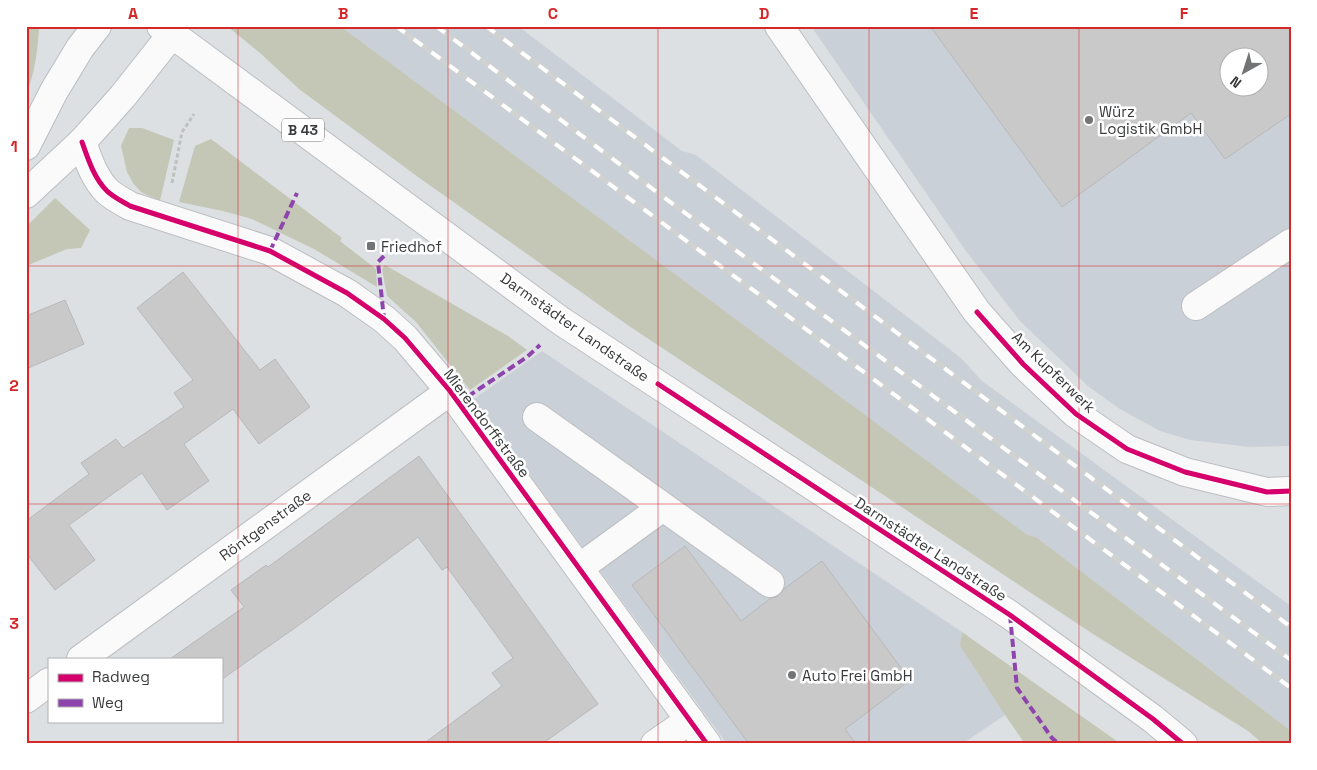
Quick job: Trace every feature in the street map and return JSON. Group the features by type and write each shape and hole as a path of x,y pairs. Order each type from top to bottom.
{"street":[{"path":"26,146 54,91 80,48 97,26"},
{"name":"Am Kupferwerk","path":"779,26 978,312 1023,364 1076,414 1127,449 1185,472 1268,492 1291,491"},
{"path":"26,194 82,142 123,96 166,30"},
{"name":"Darmstädter Landstraße","path":"166,30 561,321 1010,615 1152,719 1183,744"},
{"name":"Mierendorffstraße","path":"82,142 97,178 106,190 115,197 130,206 270,251 347,293 384,319 405,338 450,391 707,744"},
{"path":"1196,306 1291,242"},
{"name":"Röntgenstraße","path":"82,658 450,391"},
{"path":"537,417 770,583"},
{"path":"579,568 663,507"},
{"path":"26,698 48,683"},
{"path":"655,744 690,720"}],"shaded area":[{"path":"340,26 518,26 682,151 696,155 961,358 982,381 1291,606 1291,731 1036,537 1027,536"},
{"path":"811,26 1291,26 1291,446 1250,447 1190,440 1160,431 1120,409 1089,387 1020,321 966,251"},
{"name":"Auto Frei GmbH","path":"542,351 962,632 960,646 1005,715 962,744 727,744 474,399"}],"green space":[{"path":"26,26 38,26 39,30 32,79 26,95"},
{"path":"227,26 340,26 1027,535 1036,537 1291,731 1291,744 1263,744 1248,731 1093,634 629,326 418,177 299,89"},
{"path":"129,128 142,128 174,140 160,201 141,192 127,172 121,146"},
{"path":"211,139 342,238 340,241 376,269 377,287 314,249 252,219 179,202 195,146"},
{"path":"55,198 90,230 81,248 67,249 26,266 26,227"},
{"path":"385,265 508,336 527,350 470,390 416,322 387,296 382,269"},
{"path":"962,632 1121,744 1025,744 960,646"}],"building":[{"name":"Würz Logistik GmbH","path":"930,26 1291,26 1291,114 1225,159 1191,113 1062,207"},
{"path":"183,272 260,370 275,359 310,407 259,444 233,409 184,444 209,481 167,510 142,473 69,525 95,560 55,590 26,553 26,521 89,474 81,463 116,439 123,448 184,407 174,393 193,380 137,308"},
{"path":"65,300 84,344 26,369 26,316"},
{"path":"419,456 598,704 542,744 423,744 502,686 492,673 513,658 447,567 442,570 418,537 222,679 222,658 171,658 244,607 231,590 266,565 268,567"},
{"path":"685,546 741,621 771,598 777,597 784,589 822,561 910,680 845,729 856,744 749,744 632,585"}],"railway":[{"path":"396,26 1291,688"},
{"path":"436,26 650,187 1291,660"},
{"path":"486,26 1291,627"}],"marked path":[{"path":"270,251 297,193"},
{"path":"384,256 378,262 384,319"},
{"path":"458,403 527,357 540,345"},
{"path":"1010,615 1017,688 1052,738 1059,744"}],"cycle path":[{"path":"82,142 98,180 107,191 118,199 130,206 270,251 347,293 384,319 405,338 450,391 707,744"},
{"path":"977,312 1023,364 1076,414 1127,449 1185,472 1267,492 1291,491"},
{"path":"658,384 1010,615 1153,719 1183,744"}],"place":[{"name":"Würz Logistik GmbH","path":"1089,120"},
{"name":"Friedhof","path":"371,246"},
{"name":"Auto Frei GmbH","path":"792,675"}]}
